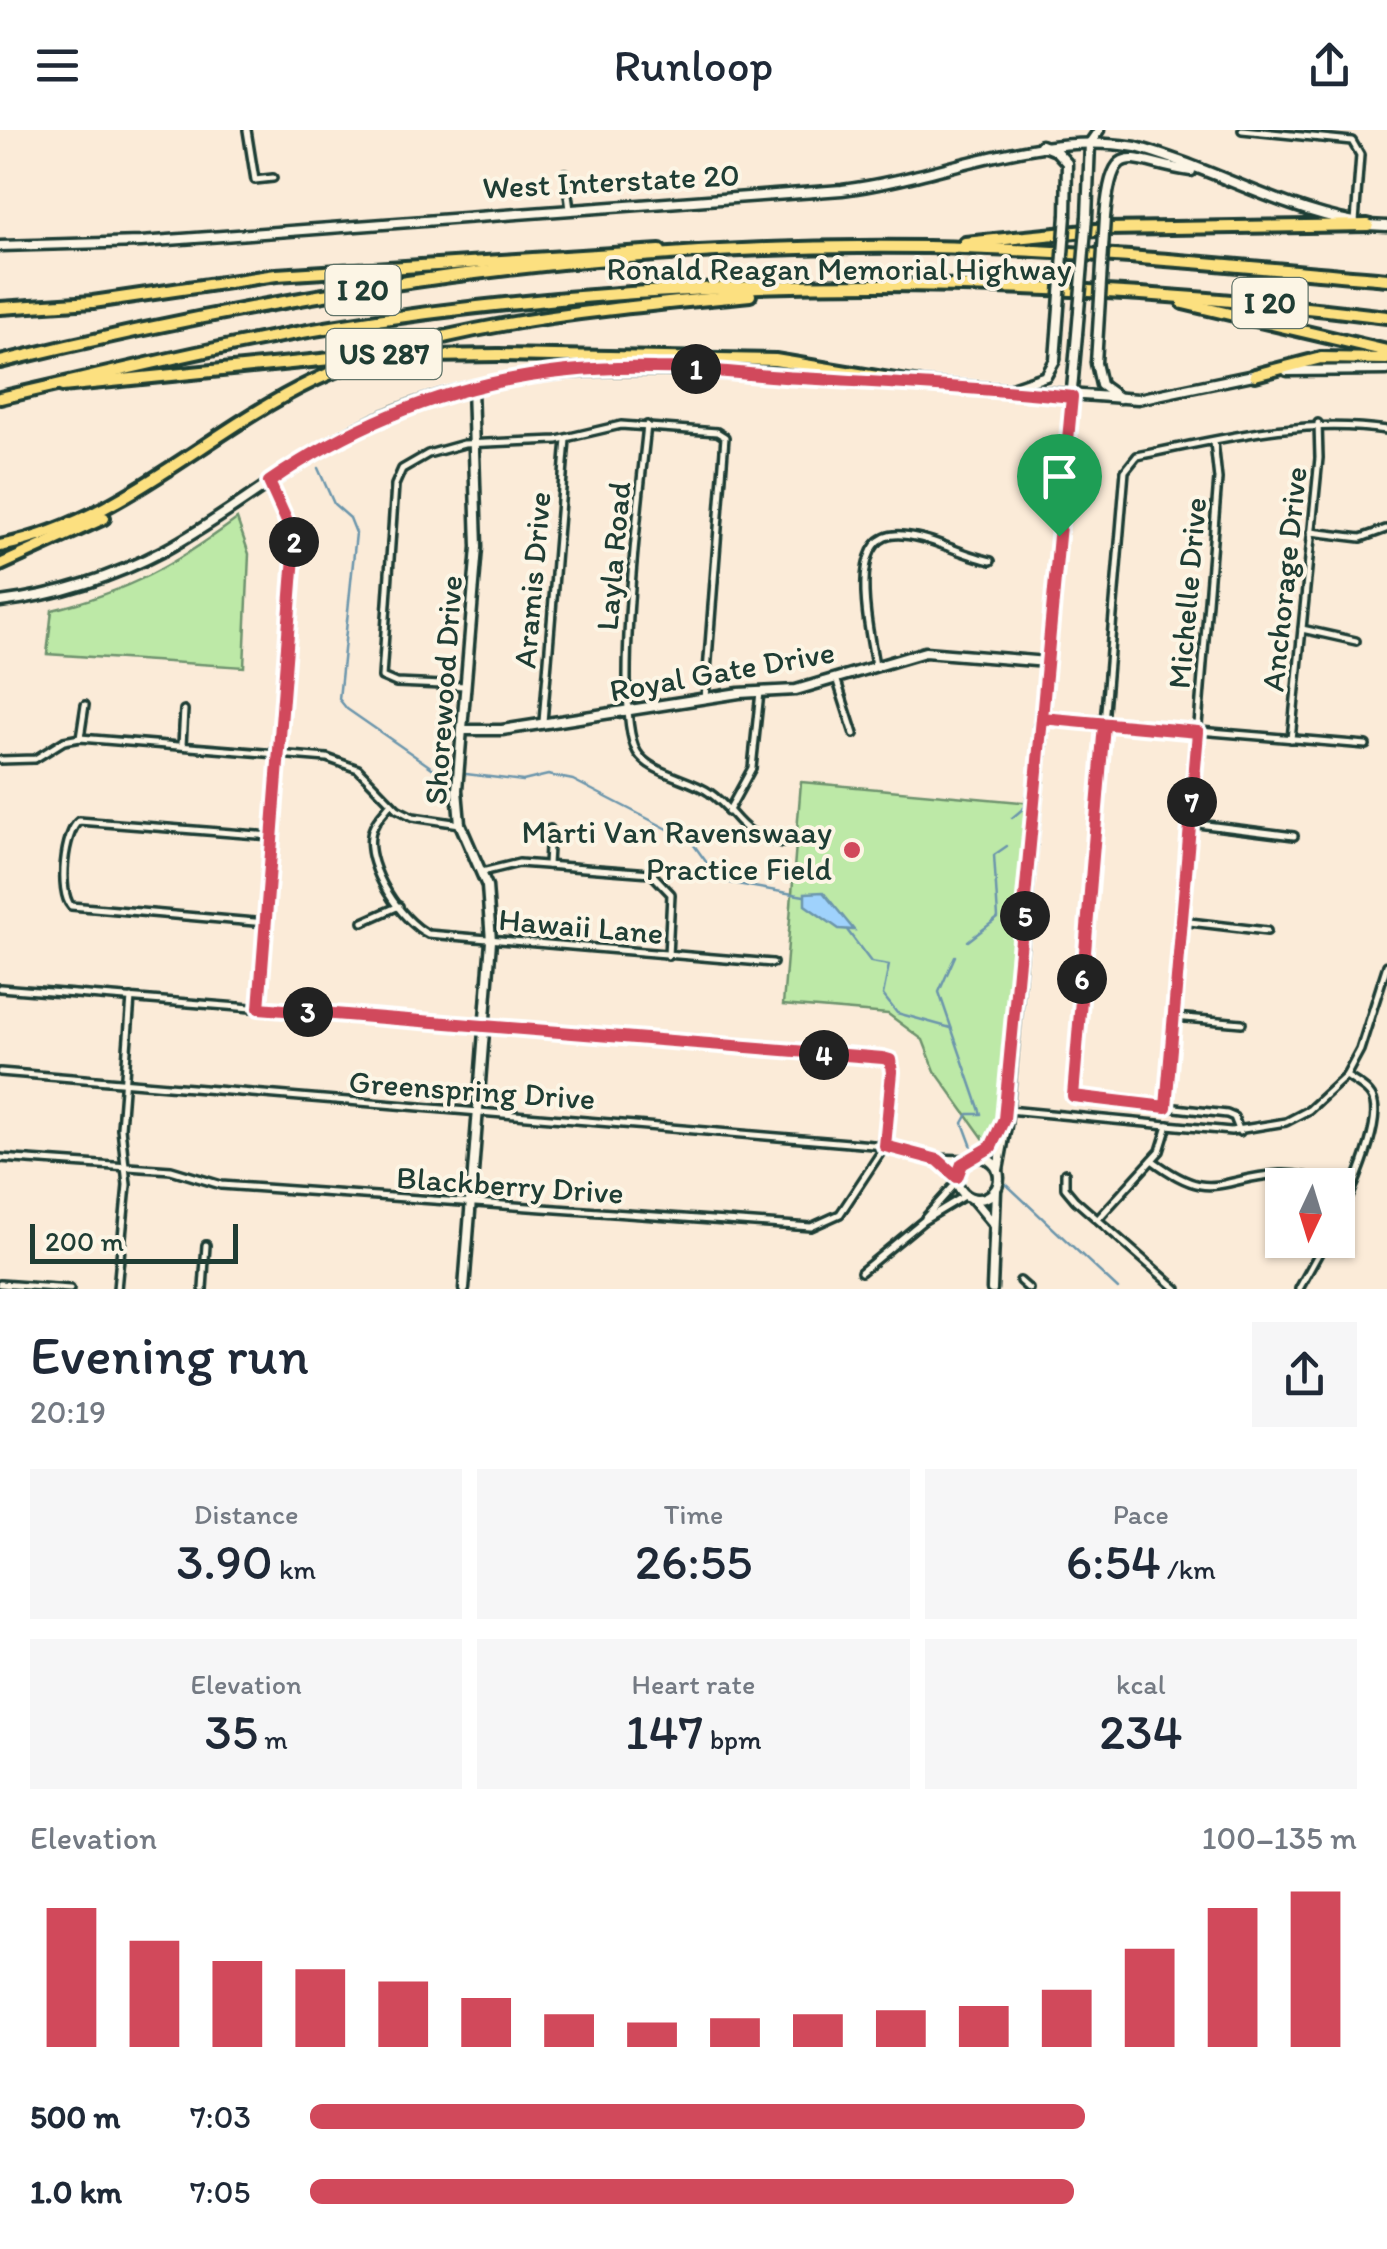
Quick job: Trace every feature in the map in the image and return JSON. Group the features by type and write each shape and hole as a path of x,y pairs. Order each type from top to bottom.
{"highway":[{"path":"930,247 1106,229 1368,225"},
{"name":"Ronald Reagan Memorial Highway","path":"0,362 192,318 331,294 525,269 731,251 930,247 1176,261 1387,280"},
{"path":"0,308 93,302 276,275 352,269 603,252 731,251"},
{"name":"US 287","path":"0,546 111,508 248,417 314,380 394,351 518,324 811,289"},
{"name":"Ronald Reagan Memorial Highway","path":"0,398 244,342 480,307 684,290 1152,296 1387,317"},
{"path":"1152,296 1387,351"},
{"path":"56,385 351,357 499,355 776,360 919,384"},
{"path":"1254,375 1320,358 1387,360"},
{"path":"0,564 88,526 111,508"}],"main road":[{"path":"992,1289 996,1190 1087,216 1090,142 1084,130"},
{"path":"1090,142 1099,130"},
{"name":"West Interstate 20","path":"0,246 141,242 636,208 860,188 992,150 1036,143 1090,142 1134,146 1355,222 1387,226"},
{"path":"994,388 1037,382 1046,376 1055,360 1067,163 1056,150 1036,143"},
{"path":"1120,399 1101,385 1096,363 1110,171 1132,157 1205,173"},
{"path":"0,602 70,589 126,568 179,542 269,482 380,418 472,387 548,372 624,367 1120,399 1176,394 1254,375 1346,367 1387,370"},
{"name":"Shorewood Drive","path":"464,1289 491,941 490,912 481,872 460,824 462,730 477,546 472,387"},
{"name":"Royal Gate Drive","path":"462,730 543,725 836,681 925,652 1047,662"},
{"path":"995,1227 958,1179 973,1158 991,1147 1005,1114"},
{"path":"973,1158 989,1160 998,1170"},
{"path":"969,1196 985,1198 996,1190"}],"street":[{"path":"247,130 255,180 273,178"},
{"path":"1242,130 1352,141 1360,155 1355,222"},
{"path":"565,173 570,210"},
{"path":"1240,1132 1234,1116 1228,1114 1073,1096 1125,471 1137,456 1318,423 1387,430"},
{"name":"Anchorage Drive","path":"1291,739 1319,458 1318,423"},
{"path":"466,686 396,683 382,677 395,485 406,466 456,445 566,438 622,425 647,425 718,432 725,437 705,698"},
{"name":"Layla Road","path":"647,425 627,668 628,711 638,755 711,793 751,833 783,842"},
{"name":"Aramis Drive","path":"543,725 566,438"},
{"name":"Michelle Drive","path":"1166,1107 1218,479 1214,442"},
{"path":"259,1008 294,556 289,526 269,482"},
{"path":"1310,532 1361,538 1386,529"},
{"path":"875,666 865,570 873,544 885,536 902,534 992,561"},
{"path":"1302,629 1356,641"},
{"path":"836,681 854,734"},
{"path":"727,813 752,768 760,692"},
{"path":"80,738 85,705"},
{"path":"182,745 184,710"},
{"path":"1042,718 1366,745"},
{"path":"0,760 35,759 64,741 80,738 344,762 368,776 392,803 413,818 460,824"},
{"name":"Hawaii Lane","path":"392,803 374,826 370,839 375,863 415,928 428,934 773,963"},
{"path":"266,923 81,908 66,902 67,863 75,822 271,836"},
{"path":"1190,823 1294,836"},
{"path":"548,865 550,829"},
{"path":"481,872 519,863 651,872 670,894 668,956"},
{"path":"363,922 399,906"},
{"path":"1182,921 1268,931"},
{"path":"1005,1114 1240,1132 1271,1127 1309,1110 1346,1076 1360,1050 1387,965"},
{"path":"0,988 484,1026"},
{"path":"117,1289 127,1185 123,1166 124,1082 131,998"},
{"path":"1174,1017 1242,1023"},
{"name":"Blackberry Drive","path":"0,1158 171,1170 221,1185 811,1227 840,1214 885,1146 890,1060 484,1026"},
{"name":"Greenspring Drive","path":"0,1072 885,1146 938,1160 973,1158"},
{"path":"1346,1076 1369,1092 1375,1106 1355,1176"},
{"path":"1098,1219 1160,1151 1168,1125"},
{"name":"Greenspring Drive","path":"938,1160 958,1179"},
{"path":"1152,1160 1178,1178 1204,1187 1265,1177"},
{"path":"1065,1174 1068,1192 1177,1289"},
{"path":"862,1272 923,1221 958,1179"},
{"path":"923,1221 969,1196"},
{"path":"203,1289 206,1244"},
{"path":"1298,1289 1316,1258"},
{"path":"1020,1281 1029,1289"},
{"path":"0,1284 70,1289"}],"green space":[{"path":"237,519 249,554 244,667 47,654 52,610 149,575"},
{"path":"801,782 1033,803 996,1156 935,1071 923,1040 888,1014 783,1005"}],"water":[{"path":"823,892 854,930 839,929 805,905 805,893"}],"waterway":[{"path":"318,468 334,504 350,518 356,533 339,699 347,709 435,770 453,772"},
{"path":"1033,739 1035,710"},
{"path":"1012,818 1025,807 1031,768"},
{"path":"466,774 523,781 548,775 573,780 691,841 720,881 804,896"},
{"path":"968,941 998,918 994,855 1007,846"},
{"path":"847,930 871,962 889,965 883,995 897,1013 951,1028"},
{"path":"955,956 939,992 981,1114 968,1114 963,1123 972,1147"},
{"path":"1006,1184 1118,1289"}],"place":[{"name":"Marti Van Ravenswaay Practice Field","path":"852,850"}],"route":[{"path":"1059,536 1042,718 1198,732 1166,1107 1073,1096 1104,724 1042,718 1004,1119 991,1147 962,1164 957,1177 938,1160 885,1146 892,1072 890,1060 883,1058 259,1008 294,556 289,526 269,482 306,456 412,404 520,376 561,370 692,369 994,388 1072,397 1059,536"}]}
